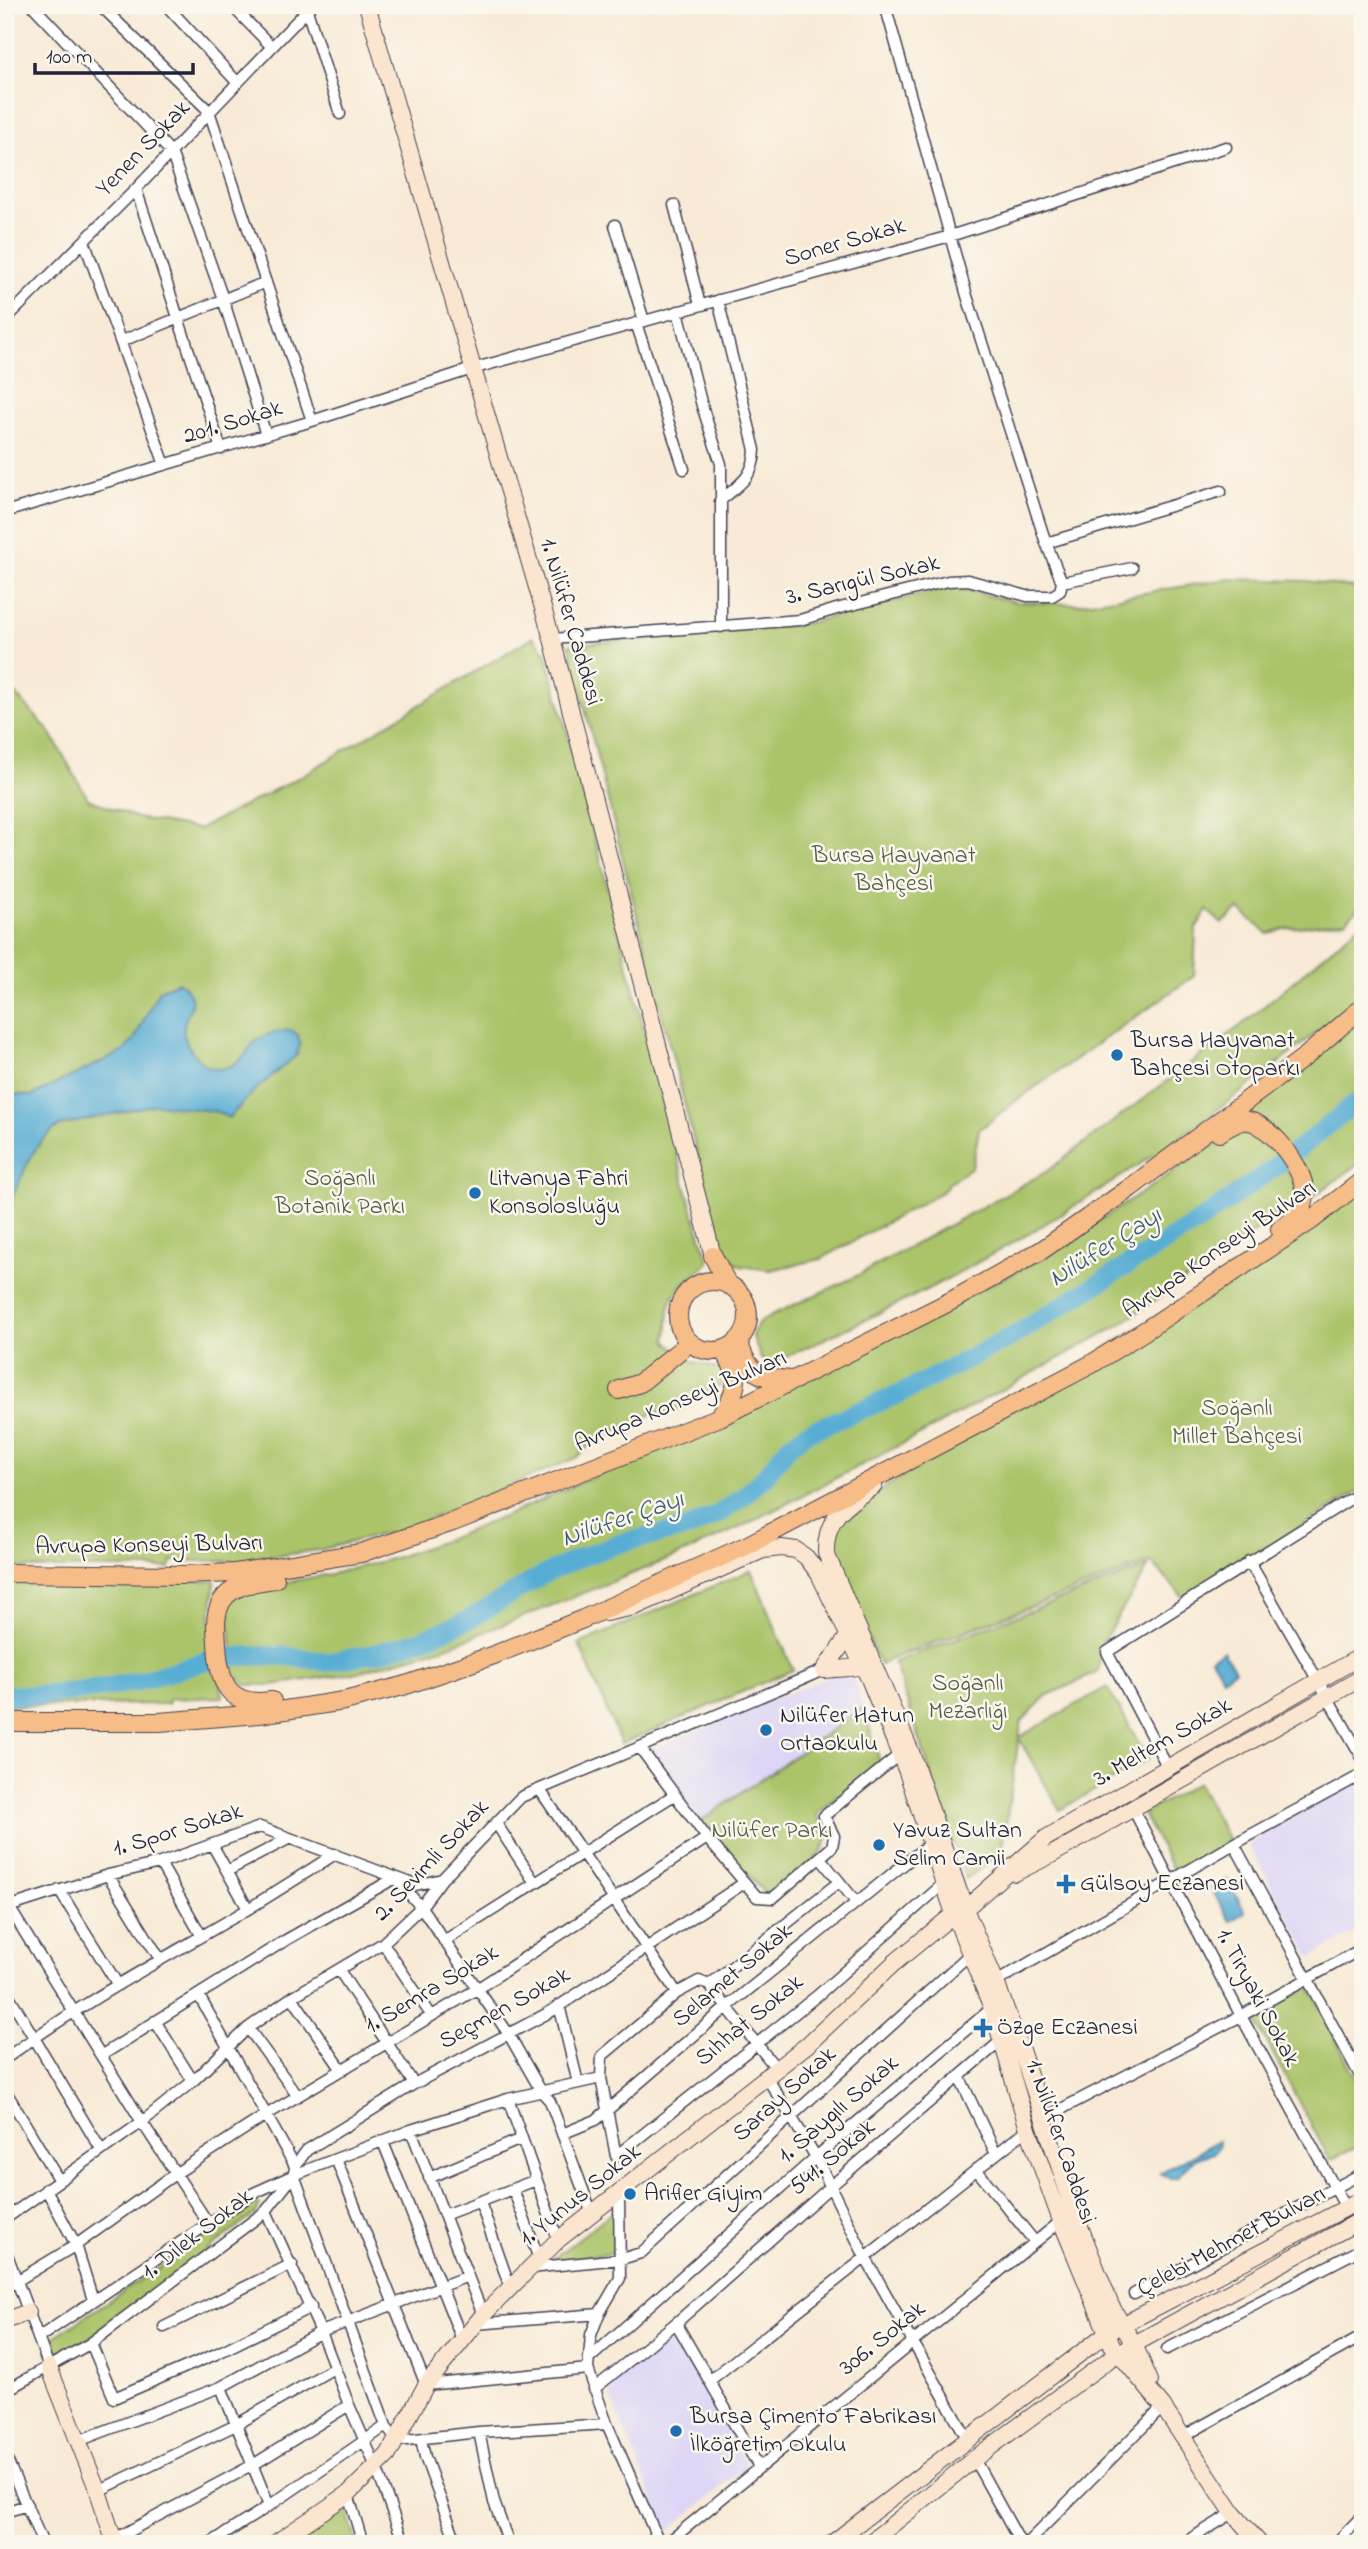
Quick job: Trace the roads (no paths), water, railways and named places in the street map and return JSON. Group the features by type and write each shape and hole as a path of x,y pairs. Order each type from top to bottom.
{"main road":[{"name":"1. Nilüfer Caddesi","path":"367,5 552,639 713,1256"},
{"name":"Avrupa Konseyi Bulvarı","path":"5,1573 235,1573 361,1553 406,1540 720,1417 951,1301 1042,1250 1130,1188 1306,1056 1363,1007"},
{"path":"1130,1188 1238,1122 1248,1121 1269,1130 1299,1170 1305,1188 1304,1202 1293,1220 1255,1247 1197,1296"},
{"name":"Avrupa Konseyi Bulvarı","path":"5,1722 159,1722 259,1714 355,1698 402,1686 494,1655 583,1619 748,1545 1090,1364 1312,1220 1363,1180"},
{"path":"704,1283 713,1256"},
{"path":"713,1256 727,1285"},
{"path":"717,1282 727,1285 744,1299 748,1321 738,1340 722,1350 705,1350 686,1336 678,1319 680,1303 687,1293 704,1283 717,1282"},
{"path":"738,1340 748,1364 756,1373 774,1379 798,1380"},
{"path":"720,1417 737,1387 736,1375 722,1350"},
{"name":"1. Nilüfer Caddesi","path":"938,1446 844,1507 832,1521 826,1537 826,1553 854,1632 911,1752 971,1953 1035,2124 1111,2306 1134,2344 1163,2407"},
{"path":"494,1655 339,1691 252,1704 234,1697 218,1669 216,1620 222,1600 244,1584 385,1556 437,1538 503,1501"},
{"name":"1. Nilüfer Caddesi","path":"583,1619 635,1607 747,1556 763,1550 782,1548 796,1550 806,1557 854,1632"},
{"path":"824,1670 854,1632"},
{"name":"3. Meltem Sokak","path":"960,1912 1046,1839 1167,1766 1363,1655"},
{"name":"1. Nilüfer Caddesi","path":"868,1664 943,1884 996,1982 1021,2050 1035,2124 1062,2221 1107,2333 1118,2353 1184,2436 1233,2513 1260,2544"},
{"path":"824,1670 868,1664"},
{"name":"3. Meltem Sokak","path":"994,1883 1051,1855 1363,1677"},
{"name":"1. Yunus Sokak","path":"274,2544 293,2538 348,2494 376,2467 397,2441 426,2385 510,2287 558,2240 807,2045 893,1965 960,1912"},
{"name":"Çelebi Mehmet Bulvarı","path":"1107,2333 1363,2199"},
{"name":"Çelebi Mehmet Bulvarı","path":"1118,2353 1363,2219"},
{"path":"5,2321 28,2312"},
{"path":"831,2544 1107,2333"},
{"path":"868,2544 974,2459 1118,2353"},
{"path":"49,2367 98,2491 112,2543"}],"street":[{"path":"100,5 209,111 312,421"},
{"path":"166,5 237,82"},
{"path":"231,5 272,47"},
{"path":"885,5 986,358 1046,543 1062,582 1132,568"},
{"path":"34,6 171,152 223,299 266,435"},
{"path":"308,7 340,114"},
{"name":"Yenen Sokak","path":"5,320 136,189 308,7"},
{"name":"Soner Sokak","path":"472,369 950,236 1226,147"},
{"path":"136,189 221,449"},
{"path":"674,205 700,305"},
{"path":"615,225 640,322 684,469"},
{"path":"85,241 165,465"},
{"path":"122,341 266,282"},
{"path":"718,300 755,450 754,466 746,479 720,501"},
{"path":"678,311 702,406 721,464 721,626"},
{"name":"201. Sokak","path":"5,512 221,449 472,369"},
{"path":"1046,543 1222,491"},
{"name":"3. Sarıgül Sokak","path":"552,639 800,620 948,581 968,580 1027,596 1052,596 1060,591 1062,582"},
{"path":"1167,1766 1107,1652 1363,1491"},
{"path":"1249,1562 1363,1759"},
{"name":"2. Sevimli Sokak","path":"5,2219 142,2122 193,2081 248,2028 292,1997 383,1943 421,1907 442,1879 522,1797 824,1670"},
{"path":"640,1748 744,1883 757,1897 773,1898 832,1847 834,1836 824,1816 900,1754"},
{"path":"996,1982 1234,1844 1363,1774"},
{"path":"540,1790 677,1993"},
{"path":"443,1941 674,1795"},
{"name":"1. Tiryaki Sokak","path":"1132,1807 1241,2016 1346,2208"},
{"path":"496,1824 536,1883"},
{"name":"1. Spor Sokak","path":"7,1907 108,1875 160,1864 260,1827 416,1885 442,1879"},
{"path":"227,1871 290,1838"},
{"name":"1. Semra Sokak","path":"5,2288 76,2245 175,2175 297,2095 477,1989 707,1838"},
{"name":"Selamet Sokak","path":"562,2134 596,2120 727,2007 929,1844"},
{"path":"1234,1844 1363,2081"},
{"path":"213,1846 248,1909"},
{"path":"5,2060 35,2037 118,1985 248,1909 335,1854"},
{"path":"821,1859 856,1902"},
{"path":"160,1864 201,1935"},
{"path":"108,1875 160,1959"},
{"path":"102,2055 286,1940 395,1878 421,1907 509,2033 541,2091 550,2101 592,2214"},
{"path":"709,1985 839,1882"},
{"name":"Seçmen Sokak","path":"294,2171 307,2150 414,2084 559,2005 744,1883"},
{"name":"Sıhhat Sokak","path":"606,2110 616,2156 818,1995 943,1884"},
{"path":"59,1890 118,1985"},
{"path":"7,1907 208,2223"},
{"path":"383,1943 431,2015"},
{"path":"709,2381 1035,2124 1241,2016 1363,1948"},
{"name":"Saray Sokak","path":"621,2259 641,2253 971,1953"},
{"path":"339,1970 414,2084"},
{"path":"606,2110 601,2078 603,2056 677,1993 699,1981 709,1985 756,2043 865,2257 967,2438"},
{"path":"5,1989 101,2150"},
{"path":"199,1996 266,2115 294,2171 386,2426 397,2441 479,2432 607,2424"},
{"path":"292,1997 342,2070"},
{"path":"559,2005 578,2083"},
{"name":"1. Saygılı Sokak","path":"589,2364 816,2157 992,2008"},
{"path":"155,2021 193,2081"},
{"path":"248,2028 297,2095"},
{"name":"541. Sokak","path":"594,2389 676,2323 1002,2040"},
{"path":"294,2171 508,2099 601,2078"},
{"path":"960,2078 996,2154"},
{"path":"5,2090 58,2179"},
{"path":"508,2099 558,2240"},
{"path":"411,2130 468,2276 480,2320 599,2314"},
{"path":"429,2178 521,2139"},
{"path":"383,2142 463,2342"},
{"path":"336,2159 426,2385 589,2364"},
{"path":"976,2169 1035,2242"},
{"name":"1. Dilek Sokak","path":"5,2391 91,2343 266,2211 294,2171"},
{"name":"1. Dilek Sokak","path":"38,2338 208,2223 294,2171"},
{"path":"1135,2294 1363,2173"},
{"path":"444,2215 536,2180"},
{"path":"46,2189 76,2245 93,2300"},
{"path":"513,2189 534,2263 621,2259"},
{"path":"619,2194 620,2278 599,2314 591,2335 589,2364 594,2389 607,2424 660,2544"},
{"path":"480,2202 510,2287"},
{"path":"266,2211 311,2307 404,2544"},
{"name":"306. Sokak","path":"666,2544 1062,2221"},
{"path":"5,2249 49,2367"},
{"path":"1167,2349 1362,2250"},
{"path":"164,2327 292,2264"},
{"path":"78,2441 221,2387 321,2332 468,2276"},
{"path":"91,2343 114,2398 216,2354 311,2307"},
{"path":"676,2323 759,2467"},
{"path":"1184,2436 1363,2336"},
{"path":"98,2491 236,2425 334,2368"},
{"path":"221,2387 269,2506"},
{"path":"112,2543 253,2465 349,2405"},
{"path":"974,2459 1023,2544 1163,2407"},
{"path":"209,2544 386,2426"},
{"path":"479,2432 494,2502 509,2544"},
{"path":"421,2439 457,2544"},
{"path":"5,2455 43,2544"},
{"path":"348,2494 363,2544"},
{"path":"5,2512 27,2505"},
{"path":"1182,2544 1233,2513"},
{"path":"1335,2544 1363,2515"}],"water":[{"path":"179,982 191,996 192,1003 183,1028 184,1036 191,1051 204,1064 216,1069 228,1067 240,1060 259,1039 272,1033 291,1030 298,1035 300,1044 297,1055 254,1091 229,1118 218,1112 157,1104 60,1126 41,1142 34,1152 5,1210 5,1093 31,1096 124,1051 135,1038 159,990"},
{"path":"1223,1651 1235,1670 1223,1678 1211,1658"},
{"path":"1227,1879 1245,1912 1230,1921 1211,1888"},
{"path":"1218,2141 1219,2146 1214,2153 1195,2158 1176,2178 1160,2173"}],"waterway":[{"name":"Nilüfer Çayı","path":"5,1695 44,1695 96,1689 140,1681 202,1662 243,1656 285,1656 328,1662 377,1653 424,1639 468,1620 543,1575 579,1558 617,1544 692,1527 720,1513 745,1495 765,1476 789,1446 806,1433 902,1393 1013,1336 1201,1220 1274,1168 1363,1098"}],"place":[{"name":"Bursa Hayvanat Bahçesi Otoparkı","path":"1117,1055"},
{"name":"Litvanya Fahri Konsolosluğu","path":"475,1193"},
{"name":"Nilüfer Hatun Ortaokulu","path":"766,1730"},
{"name":"Yavuz Sultan Selim Camii","path":"879,1845"},
{"name":"Gülsoy Eczanesi","path":"1066,1884"},
{"name":"Özge Eczanesi","path":"983,2028"},
{"name":"Arifler Giyim","path":"630,2194"},
{"name":"Bursa Çimento Fabrikası İlköğretim Okulu","path":"676,2431"}],"park label":[{"name":"Bursa Hayvanat Bahçesi","path":"894,870"},
{"name":"Soğanlı Botanik Parkı","path":"340,1193"},
{"name":"Soğanlı Millet Bahçesi","path":"1237,1423"},
{"name":"Soğanlı Mezarlığı","path":"968,1698"},
{"name":"Nilüfer Parkı","path":"772,1831"}]}
